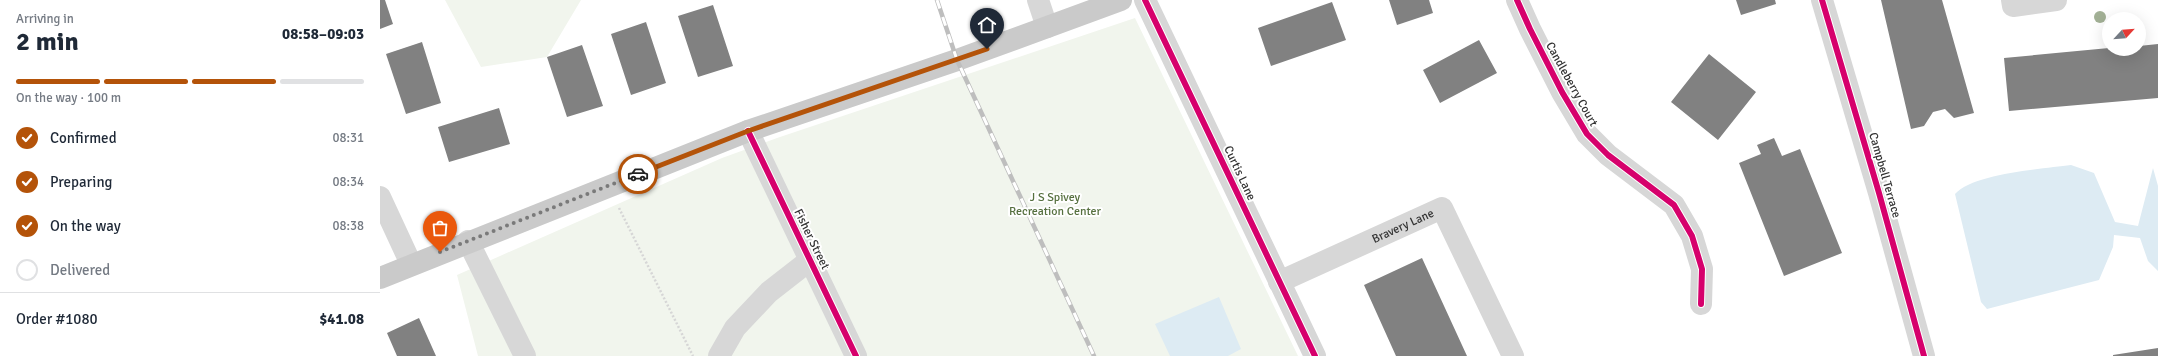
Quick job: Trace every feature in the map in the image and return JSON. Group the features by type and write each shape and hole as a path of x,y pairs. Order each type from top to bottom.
{"main road":[{"path":"380,278 468,241 748,131 1121,0"}],"street":[{"path":"1038,0 1047,27"},
{"name":"Curtis Lane","path":"1145,0 1315,356"},
{"name":"Candleberry Court","path":"1517,0 1558,85 1587,134 1608,155 1674,205 1692,236 1702,269 1701,304"},
{"name":"Campbell Terrace","path":"1822,0 1879,193 1924,356"},
{"path":"2012,0 2013,6 2056,0"},
{"name":"Fisher Street","path":"748,131 856,356"},
{"path":"380,197 411,264"},
{"name":"Bravery Lane","path":"1279,282 1442,208 1513,356"},
{"path":"468,241 525,356"},
{"path":"719,356 735,328 769,292 810,260"}],"path":[{"path":"608,186 694,356"}],"green space":[{"path":"445,0 581,0 547,57 481,67"},
{"name":"J S Spivey Recreation Center","path":"1135,18 1298,356 478,356 457,275 722,158 777,138"}],"shaded area":[{"path":"2071,165 2094,173 2115,222 2138,226 2153,168 2158,186 2158,271 2148,261 2140,238 2114,235 2113,247 2099,280 1987,309 1981,302 1955,194 1964,187 1977,181 1992,177 2027,170"},
{"path":"1219,297 1241,349 1228,356 1170,356 1155,324"}],"building":[{"path":"380,0 385,0 393,24 380,29"},
{"path":"1389,0 1429,0 1433,13 1397,25"},
{"path":"1736,0 1775,0 1776,4 1741,15"},
{"path":"1881,0 1942,0 1974,113 1954,118 1945,109 1933,112 1924,126 1911,129"},
{"path":"1332,2 1346,40 1271,66 1258,28"},
{"path":"713,5 733,66 698,77 678,16"},
{"path":"646,22 666,83 631,95 611,34"},
{"path":"1479,40 1497,73 1440,103 1423,70"},
{"path":"422,42 441,103 406,114 386,54"},
{"path":"2158,44 2158,98 2009,111 2004,58 2102,49 2102,56 2146,56 2146,45"},
{"path":"582,45 603,106 567,117 547,57"},
{"path":"1709,54 1756,92 1718,140 1671,102"},
{"path":"499,108 510,144 449,162 438,127"},
{"path":"1774,138 1782,156 1800,149 1842,253 1784,276 1739,163 1761,154 1757,145"},
{"path":"1422,258 1467,356 1396,356 1364,285"},
{"path":"419,318 436,356 397,356 387,333"},
{"path":"2158,348 2158,356 2113,356 2113,355"}],"railway":[{"path":"937,0 957,60 1094,356"}],"cycle path":[{"path":"1145,0 1315,356"},
{"path":"1517,0 1562,92 1587,134 1608,155 1674,205 1692,236 1702,269 1701,304"},
{"path":"1822,0 1879,193 1924,356"},
{"path":"748,131 856,356"}],"way so far":[{"path":"440,252 638,174"}],"route":[{"path":"638,174 748,131 987,49"}]}
